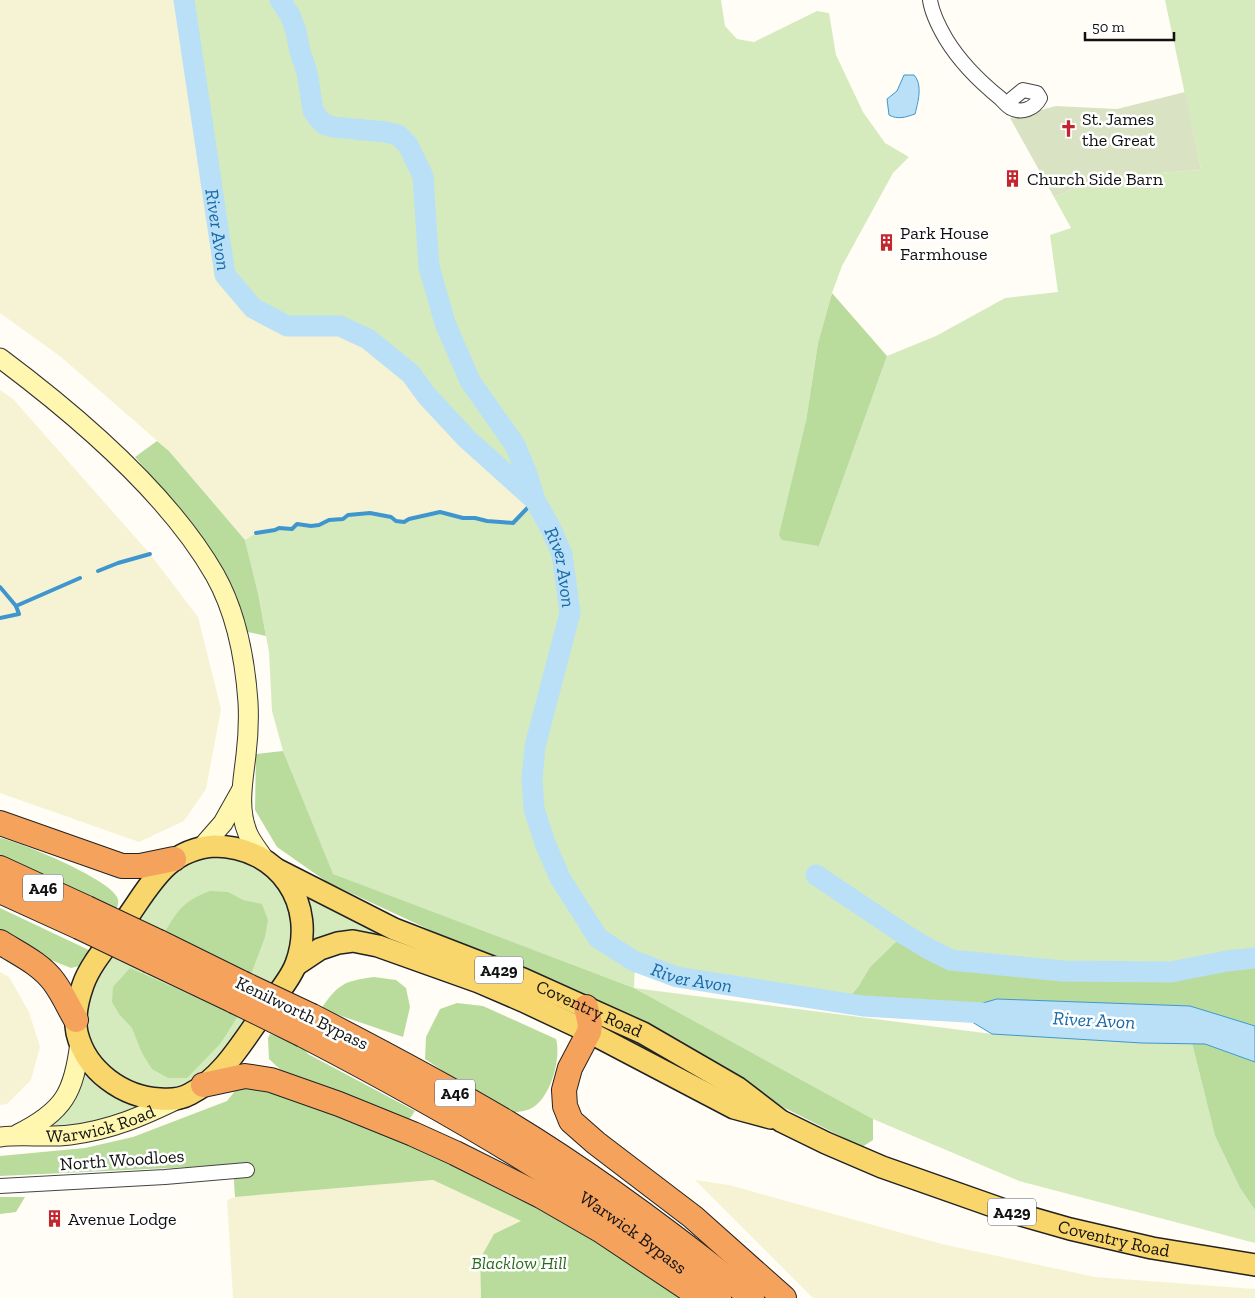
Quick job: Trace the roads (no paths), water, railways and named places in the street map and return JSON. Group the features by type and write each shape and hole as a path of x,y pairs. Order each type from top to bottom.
{"highway":[{"path":"0,823 122,866 140,866 174,859"},
{"name":"Kenilworth Bypass","path":"0,868 83,918 307,1026 436,1082 509,1124 594,1178"},
{"name":"Kenilworth Bypass","path":"0,891 83,918"},
{"path":"0,942 48,975 54,982 78,1031"},
{"path":"586,1007 590,1024 589,1032 570,1068 564,1090 565,1106 571,1121 596,1143 693,1217 784,1298"},
{"name":"Kenilworth Bypass","path":"307,1026 424,1100 543,1171"},
{"path":"203,1085 245,1076 271,1080 339,1104 413,1134 541,1196 600,1230 702,1298"},
{"name":"Warwick Bypass","path":"543,1171 622,1223 719,1298"},
{"name":"Warwick Bypass","path":"594,1178 661,1226 752,1298"}],"main road":[{"path":"0,358 85,427 132,471 186,533 216,576 230,609 244,658 248,725 241,791 245,825 252,841 291,886 300,914 302,938 296,965 226,1062 203,1085 189,1095 181,1098 167,1099 147,1097 128,1092 109,1081 95,1067 78,1031 80,996 87,976 149,887 174,859"},
{"path":"202,847 224,823 241,791"},
{"name":"Coventry Road","path":"174,859 184,853 202,847 227,846 237,848 394,929 523,979 643,1034 738,1088 781,1121"},
{"name":"Coventry Road","path":"296,965 320,949 330,945 353,941 370,944 479,982 589,1032 734,1108 781,1121 882,1167 1016,1214 1123,1242 1255,1265"},
{"name":"Warwick Road","path":"9,1136 42,1121 64,1100 74,1079 78,1031"},
{"name":"Warwick Road","path":"9,1136 70,1135 107,1128 131,1121 181,1098"}],"street":[{"path":"930,0 935,18 952,48 978,79 1006,104"},
{"name":"North Woodloes","path":"0,1186 165,1177 247,1170"}],"water":[{"path":"904,75 914,75 917,79 919,94 915,114 899,118 889,115 887,99 897,91"},
{"path":"997,999 1190,1006 1255,1026 1255,1062 1205,1044 1142,1043 992,1034 954,1011"}],"waterway":[{"name":"River Avon","path":"184,0 225,275 253,308 287,326 340,326 368,339 411,374 427,396 467,439 535,500"},
{"name":"River Avon","path":"280,0 290,15 296,31 300,52 307,72 313,110 318,118 324,124 333,127 386,132 398,135 408,145 423,176 429,267 445,323 470,381 515,445 535,500 562,554 570,613 535,746 532,779 534,809 545,843 560,878 598,938 634,961 677,977 863,1006 983,1013"},
{"path":"256,533 279,528 292,529 297,524 319,525 329,520 343,519 348,515 370,513 391,517 396,521 404,522 409,519 440,512 463,518 513,523 535,500"},
{"path":"98,571 150,554"},
{"path":"0,618 19,614 16,606 80,578"},
{"path":"0,587 16,606"},
{"path":"816,875 904,934 951,960 1063,971 1171,972 1227,961 1255,958"}],"place":[{"name":"St. James the Great","path":"1068,129"},
{"name":"Church Side Barn","path":"1013,179"},
{"name":"Park House Farmhouse","path":"886,243"},
{"name":"Avenue Lodge","path":"54,1219"}],"park label":[{"name":"Blacklow Hill","path":"519,1263"}]}
